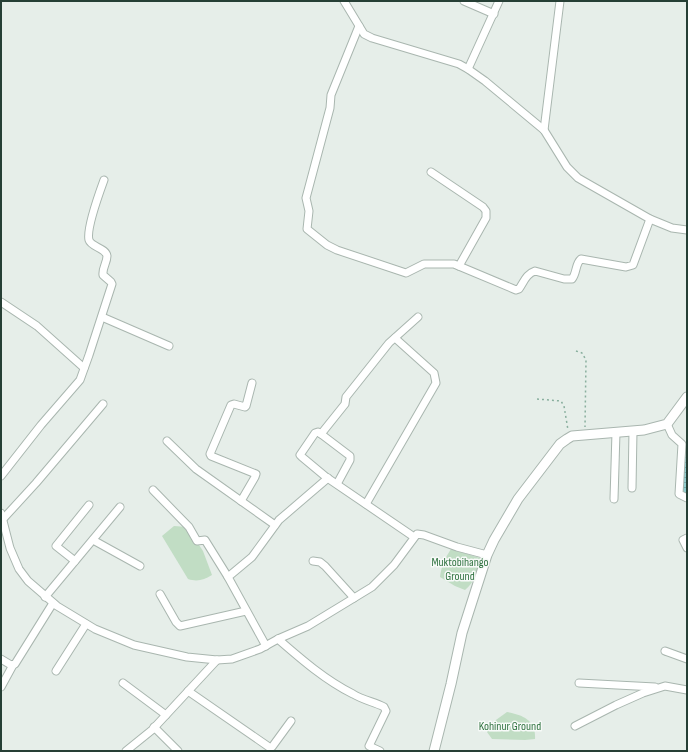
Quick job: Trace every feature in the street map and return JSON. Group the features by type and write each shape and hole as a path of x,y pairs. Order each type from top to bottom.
{"street":[{"path":"344,1 364,34 372,38 459,64 485,81 544,130 567,167 578,178 650,220 672,228 687,230"},
{"path":"464,1 494,14"},
{"path":"468,69 499,1"},
{"path":"544,130 560,1"},
{"path":"359,26 330,95 330,108 306,198 310,211 307,229 327,245 337,250 400,272 409,272 413,268 424,264 448,264 459,266 516,290 519,289 527,275 530,272 535,271 564,279 572,279 581,259 629,267 633,265 650,220"},
{"path":"431,172 483,207 486,211 486,218 459,266"},
{"path":"1,476 44,421 80,380 102,317 112,284 103,275 107,256 91,243 89,236 92,216 104,180"},
{"path":"1,302 37,326 84,368"},
{"path":"102,317 169,346"},
{"path":"321,434 345,404 346,397 395,338 418,317"},
{"path":"366,504 436,383 434,373 395,338"},
{"path":"241,501 256,474 211,456 210,454 231,405 246,406 252,383"},
{"path":"434,751 462,633 487,555 518,499 560,444 569,437 585,434 644,430 667,424 687,398"},
{"path":"103,404 36,483 2,516 10,548 19,569 28,581 53,603 86,624 134,645 187,657 217,660 232,659 266,646 308,626 372,587 394,564 417,534 487,555"},
{"path":"667,424 672,435 682,444 679,494 687,498"},
{"path":"632,488 633,431"},
{"path":"337,484 350,460 350,456 318,432 315,433 300,456 328,478 414,537"},
{"path":"614,499 616,432"},
{"path":"167,441 196,469 275,525"},
{"path":"228,577 252,557 282,516 328,478"},
{"path":"153,490 189,527 197,541 205,540 228,577 266,646"},
{"path":"75,561 56,546 89,504"},
{"path":"45,597 120,507"},
{"path":"687,538 682,540 687,548"},
{"path":"93,540 140,566"},
{"path":"313,561 320,562 325,566 354,598"},
{"path":"160,594 176,622 180,626 246,611"},
{"path":"1,687 13,665 53,603"},
{"path":"56,671 86,624"},
{"path":"278,639 334,684 353,695 384,707 386,711 369,746 380,751"},
{"path":"665,651 687,659"},
{"path":"1,659 13,665"},
{"path":"126,751 154,728 217,660"},
{"path":"123,683 166,715"},
{"path":"579,684 660,688"},
{"path":"575,726 643,693 665,686 687,690"},
{"path":"188,691 269,749 291,721"},
{"path":"154,728 178,751"}],"path":[{"path":"576,351 582,353 586,360 587,398 585,434"},
{"path":"537,399 561,401 564,406 569,437"}],"green space":[{"path":"174,526 187,527 203,551 212,575 200,580 188,579 162,536"},
{"name":"Muktobihango Ground","path":"451,549 480,558 474,579 465,590 440,577 441,570"},
{"name":"Kohinur Ground","path":"507,712 523,717 531,723 535,733 535,739 492,739 487,732 489,725"}],"water":[{"path":"687,439 687,495 682,490"}]}
